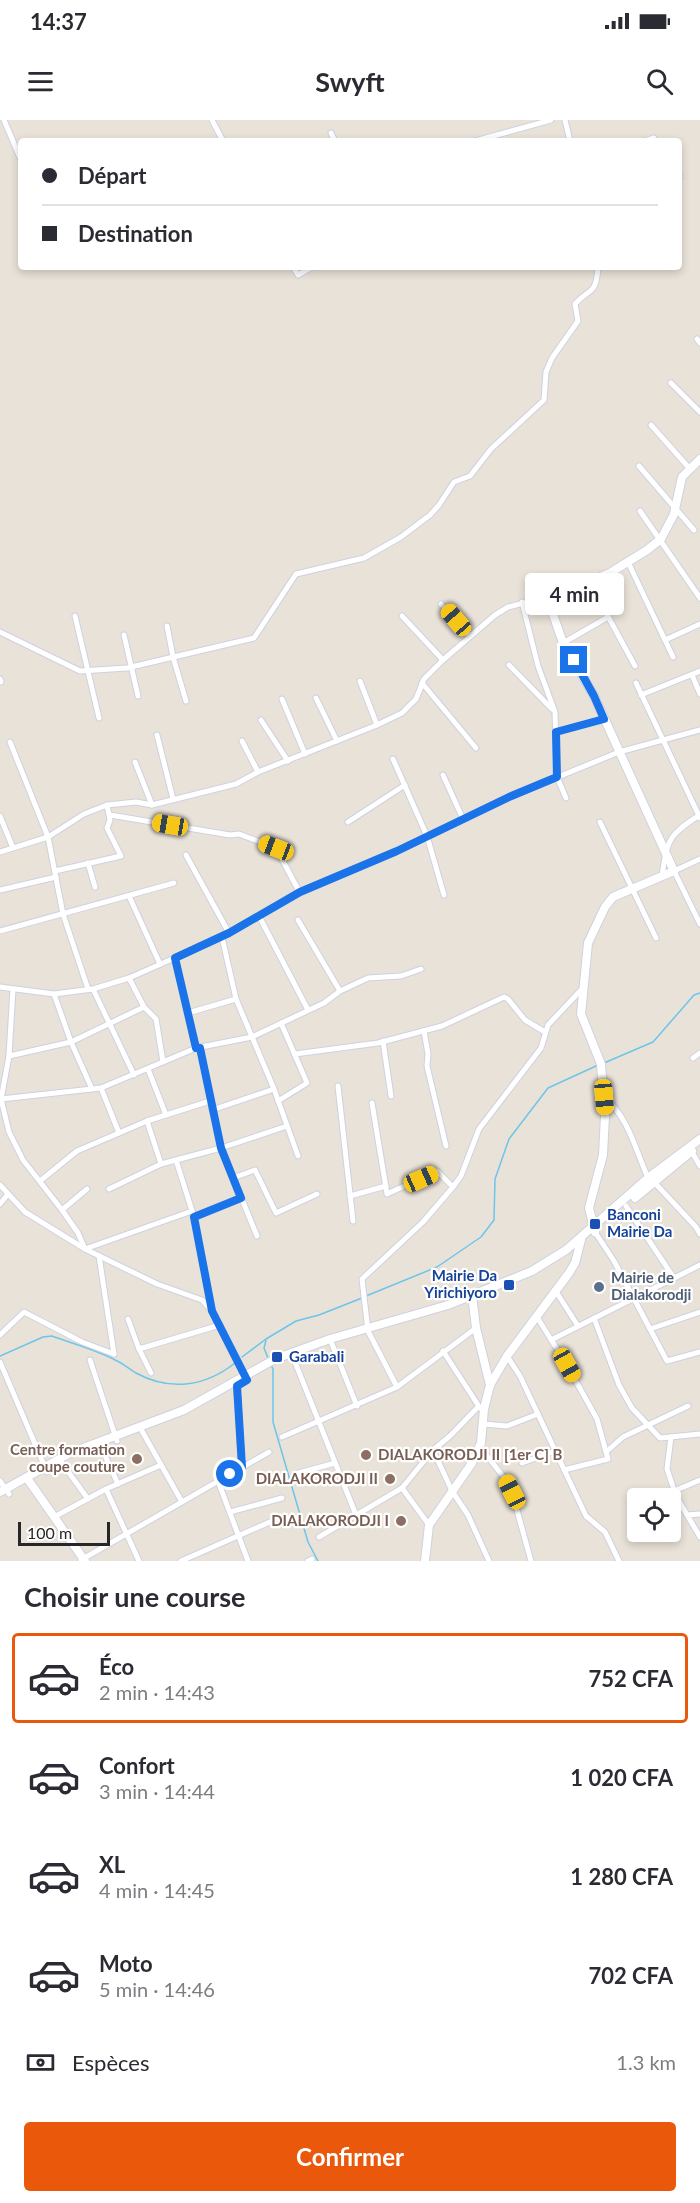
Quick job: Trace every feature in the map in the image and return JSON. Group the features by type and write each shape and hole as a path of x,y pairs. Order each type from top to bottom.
{"street":[{"path":"4,120 18,153"},
{"path":"212,120 221,138"},
{"path":"486,138 551,120"},
{"path":"565,120 569,138"},
{"path":"331,133 334,138"},
{"path":"295,270 298,275 307,270"},
{"path":"0,632 80,671 131,667 254,638 296,574 364,558 401,537 439,505 454,482 470,476 491,449 544,400 546,372 552,358 578,321 574,304 593,289 598,270"},
{"path":"671,383 700,412"},
{"path":"651,425 690,469"},
{"path":"0,852 48,837 84,814 107,805 136,802 152,805 236,784 258,772 402,713 416,699 424,679 495,615 508,607 570,590 610,573 661,539 675,508 682,477 700,459"},
{"path":"639,466 694,530"},
{"path":"640,511 700,598"},
{"path":"628,562 673,657"},
{"path":"547,597 563,642 594,696 700,924"},
{"path":"522,602 538,666 555,712 557,777 566,798"},
{"path":"441,604 470,636"},
{"path":"604,609 635,666"},
{"path":"75,616 99,718"},
{"path":"402,616 443,660"},
{"path":"563,642 608,616"},
{"path":"665,640 700,624"},
{"path":"167,626 186,701"},
{"path":"124,635 138,696"},
{"path":"509,665 555,712"},
{"path":"641,695 700,671"},
{"path":"692,675 700,694"},
{"path":"360,681 377,725"},
{"path":"422,683 476,748"},
{"path":"636,683 700,816 676,830 665,852 662,876"},
{"path":"316,698 337,741"},
{"path":"282,699 305,754"},
{"path":"556,732 604,719"},
{"path":"261,720 288,761"},
{"path":"0,987 54,994 90,989 129,978 222,937 300,892 509,797 619,752 700,730"},
{"path":"157,735 173,799"},
{"path":"242,741 258,772"},
{"path":"10,742 48,837 63,914 90,989 134,1075"},
{"path":"393,759 427,836 444,895"},
{"path":"135,762 152,805"},
{"path":"443,775 463,819"},
{"path":"348,822 405,786"},
{"path":"55,871 122,856 107,828 110,814 107,805"},
{"path":"110,814 230,836 239,834 276,848 300,892"},
{"path":"0,816 13,848"},
{"path":"600,822 656,938"},
{"path":"186,855 229,933"},
{"path":"700,859 613,897 605,907 588,943 581,1014 601,1064 604,1097 603,1155 589,1208 594,1230 614,1261 667,1361 700,1352"},
{"path":"88,863 96,888"},
{"path":"0,890 56,878"},
{"path":"0,931 174,883"},
{"path":"129,896 160,964"},
{"path":"259,916 308,1010"},
{"path":"298,920 340,991"},
{"path":"222,937 236,999 274,1089 298,1156"},
{"path":"175,958 221,1148 257,1236"},
{"path":"1,1099 101,1088 198,1048 252,1037 324,1003 340,991 368,978 401,976 421,969"},
{"path":"129,978 144,1006 156,1019 163,1062"},
{"path":"13,988 9,1053 1,1099 9,1132 23,1160 62,1210 78,1233 85,1249"},
{"path":"397,1388 368,1329 362,1279 423,1222 453,1187 461,1176 479,1129 541,1048 548,1025 582,989"},
{"path":"54,994 71,1042 92,1089"},
{"path":"295,1054 383,1041 424,1031 455,1021 504,997 525,1020 545,1032"},
{"path":"188,1013 236,999"},
{"path":"0,1053 71,1042 144,1006"},
{"path":"278,1101 307,1083 282,1023"},
{"path":"424,1031 428,1066 446,1146"},
{"path":"383,1041 391,1096"},
{"path":"693,1058 700,1053"},
{"path":"148,1069 166,1115"},
{"path":"338,1086 353,1221"},
{"path":"101,1088 119,1133"},
{"path":"212,1110 274,1089"},
{"path":"604,1097 617,1108 651,1180 700,1234"},
{"path":"40,1181 77,1151 147,1121 210,1101"},
{"path":"372,1103 387,1194 437,1171 453,1187"},
{"path":"147,1121 161,1164"},
{"path":"109,1189 161,1164 221,1148 287,1126"},
{"path":"60,1461 186,1414 275,1360 531,1276 578,1248 594,1230 700,1139"},
{"path":"472,1297 532,1271 566,1250 626,1206 651,1180 700,1145"},
{"path":"692,1152 700,1166"},
{"path":"176,1160 193,1214 212,1311"},
{"path":"233,1178 255,1170 276,1212 317,1194"},
{"path":"0,1185 25,1212 85,1249 157,1284 202,1300 220,1325 245,1378"},
{"path":"350,1196 386,1185"},
{"path":"62,1210 87,1189"},
{"path":"0,1204 8,1194"},
{"path":"85,1249 241,1198"},
{"path":"626,1206 674,1278"},
{"path":"320,1537 402,1488 433,1449 481,1408 490,1385 507,1356 575,1263 581,1238"},
{"path":"0,1335 24,1312 82,1342 114,1354 99,1256"},
{"path":"551,1340 700,1265"},
{"path":"555,1290 578,1326"},
{"path":"472,1297 476,1328 490,1385"},
{"path":"650,1329 700,1312"},
{"path":"537,1317 597,1419 608,1459 564,1470"},
{"path":"594,1318 619,1385 632,1407 648,1425 660,1438 700,1434"},
{"path":"128,1319 139,1349 152,1373"},
{"path":"139,1349 220,1325"},
{"path":"282,1437 397,1388 476,1328"},
{"path":"330,1341 357,1406"},
{"path":"425,1561 429,1525 472,1463 480,1447 483,1424 481,1408 443,1351"},
{"path":"292,1354 356,1515"},
{"path":"507,1356 520,1376 586,1516 605,1532 619,1561"},
{"path":"90,1360 117,1438"},
{"path":"0,1362 46,1469"},
{"path":"0,1498 5,1492 60,1461 184,1410 235,1384"},
{"path":"235,1384 242,1467"},
{"path":"606,1452 623,1437 688,1406"},
{"path":"483,1424 507,1426 538,1414"},
{"path":"142,1431 182,1502"},
{"path":"671,1437 667,1469 673,1488"},
{"path":"101,1447 118,1484"},
{"path":"480,1447 506,1480 512,1492 531,1561"},
{"path":"433,1449 489,1561"},
{"path":"522,1463 555,1451"},
{"path":"27,1479 83,1560 269,1452"},
{"path":"60,1461 88,1499"},
{"path":"296,1474 335,1463"},
{"path":"54,1517 106,1489 161,1465"},
{"path":"681,1488 700,1480"},
{"path":"0,1481 5,1492"},
{"path":"218,1481 248,1561"},
{"path":"402,1488 429,1525"},
{"path":"106,1489 139,1561"},
{"path":"230,1512 282,1498"},
{"path":"681,1504 700,1537"},
{"path":"687,1515 700,1514"},
{"path":"181,1561 279,1518"},
{"path":"196,1554 199,1561"}],"waterway":[{"path":"604,1063 653,1042 694,995 700,993"},
{"path":"366,1296 437,1267 481,1237 494,1220 495,1179 509,1139 548,1088 596,1066"},
{"path":"242,1357 296,1321 319,1315 362,1298"},
{"path":"0,1356 43,1337 52,1336 109,1357 149,1379 175,1384 188,1384 212,1377 235,1363"},
{"path":"266,1340 264,1348 268,1358"},
{"path":"271,1365 273,1369 273,1422 308,1542 318,1561"}],"place":[{"name":"Banconi Mairie Da","path":"595,1224"},
{"name":"Mairie Da Yirichiyoro","path":"509,1285"},
{"name":"Mairie de Dialakorodji","path":"599,1287"},
{"name":"Garabali","path":"277,1357"},
{"name":"DIALAKORODJI II [1er C] B","path":"366,1455"},
{"name":"Centre formation coupe couture","path":"137,1459"},
{"name":"DIALAKORODJI II","path":"390,1479"},
{"name":"DIALAKORODJI I","path":"401,1521"}],"route":[{"path":"230,1474 242,1467 237,1386 247,1380 212,1311 194,1217 241,1198 221,1148 200,1048 196,1048 175,958 229,933 300,892 397,851 509,797 557,777 556,732 604,719 574,660"}]}
